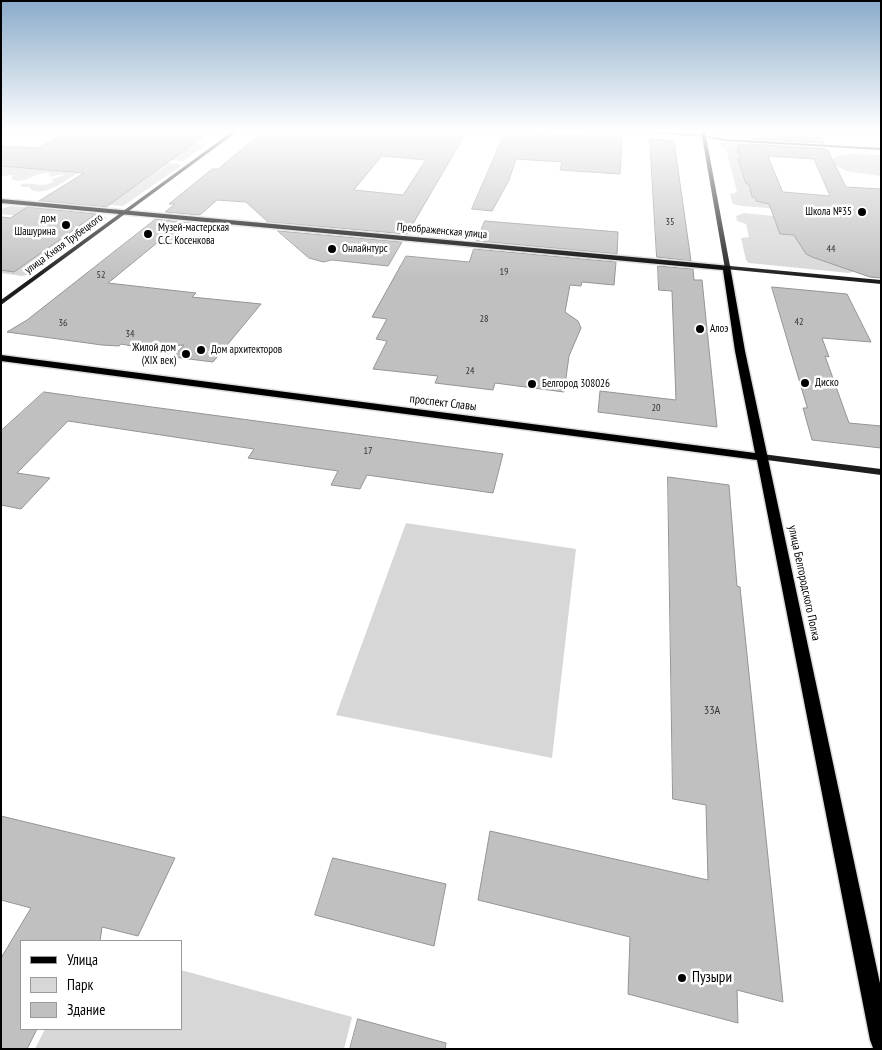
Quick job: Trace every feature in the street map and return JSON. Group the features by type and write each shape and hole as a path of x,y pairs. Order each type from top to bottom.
{"main road":[{"name":"улица Князя Трубецкого","path":"1,303 169,180"},
{"name":"улица Белгородского Полка","path":"712,180 740,351 881,1040"},
{"name":"Преображенская улица","path":"1,201 881,282"},
{"name":"проспект Славы","path":"1,358 881,472"}],"green space":[{"path":"52,180 66,180 49,190 42,191 36,191 30,189 30,187 22,187 20,185 29,183 44,185 53,182"},
{"path":"144,180 160,180 123,206 43,199 51,193 118,198"},
{"path":"734,180 745,180 746,184 749,184 756,201 820,212 741,206 733,204 730,194 737,192"},
{"path":"11,206 102,215 107,218 31,274 22,276 1,273 1,270 14,272 85,222 1,214 1,209"},
{"path":"744,213 774,216 781,234 811,236 803,249 806,254 857,271 849,273 749,263 746,260 741,238 749,237 746,224 737,221 736,216"},
{"path":"406,523 576,549 552,758 336,715"},
{"path":"182,970 352,1017 344,1049 35,1049 44,1030 182,1030"}],"building":[{"path":"73,180 143,180 106,207 39,201"},
{"path":"198,180 362,180 354,190 403,195 413,180 438,180 407,234 268,222 246,202 217,200 200,215 165,212 175,204 169,204"},
{"path":"485,180 509,180 492,211 472,209"},
{"path":"652,180 680,180 691,261 657,257"},
{"path":"745,180 778,180 783,192 830,196 823,180 842,180 846,187 881,189 881,278 870,277 806,254 794,235 780,234 769,204 756,201 755,197 752,197 749,184 746,184"},
{"path":"28,207 96,214 14,272 1,270 1,217 10,218"},
{"path":"156,219 192,223 167,244 157,243 108,283 196,293 192,297 261,304 213,362 173,357 184,345 143,348 121,344 119,346 102,345 7,332 27,320"},
{"path":"485,221 618,232 617,254 477,241"},
{"path":"278,231 402,242 388,266 332,260 323,262 309,258"},
{"path":"474,249 616,262 614,285 582,282 581,286 570,285 565,312 578,321 581,328 569,356 564,392 495,383 493,390 435,383 438,376 373,369 387,341 376,339 387,319 372,317 406,256 469,262"},
{"path":"658,266 693,269 694,280 702,280 717,427 598,412 600,391 676,400 672,291 659,290"},
{"path":"772,287 847,294 871,342 822,338 829,357 825,356 849,423 881,426 881,448 812,440 803,408 807,408"},
{"path":"44,392 503,454 493,493 367,475 360,489 331,485 338,471 248,458 254,449 68,421 17,473 50,478 21,509 1,505 1,431"},
{"path":"668,477 729,485 737,586 740,587 783,1002 737,990 738,1023 628,994 630,937 478,900 490,831 708,880 706,805 673,799"},
{"path":"1,816 175,858 138,936 102,927 100,940 20,940 20,1030 36,1030 27,1049 1,1049 1,958 31,908 1,900"},
{"path":"333,858 446,884 434,946 315,915"},
{"path":"358,1019 446,1043 445,1049 350,1049"}],"place":[{"name":"Школа №35","path":"862,212"},
{"name":"дом Шашурина","path":"66,225"},
{"name":"Музей-мастерская С.С. Косенкова","path":"148,234"},
{"name":"Онлайнтурс","path":"332,249"},
{"name":"Алоэ","path":"700,329"},
{"name":"Дом архитекторов","path":"201,350"},
{"name":"Жилой дом (XIX век)","path":"186,354"},
{"name":"Диско","path":"805,383"},
{"name":"Белгород 308026","path":"532,384"},
{"name":"Пузыри","path":"682,978"}]}
